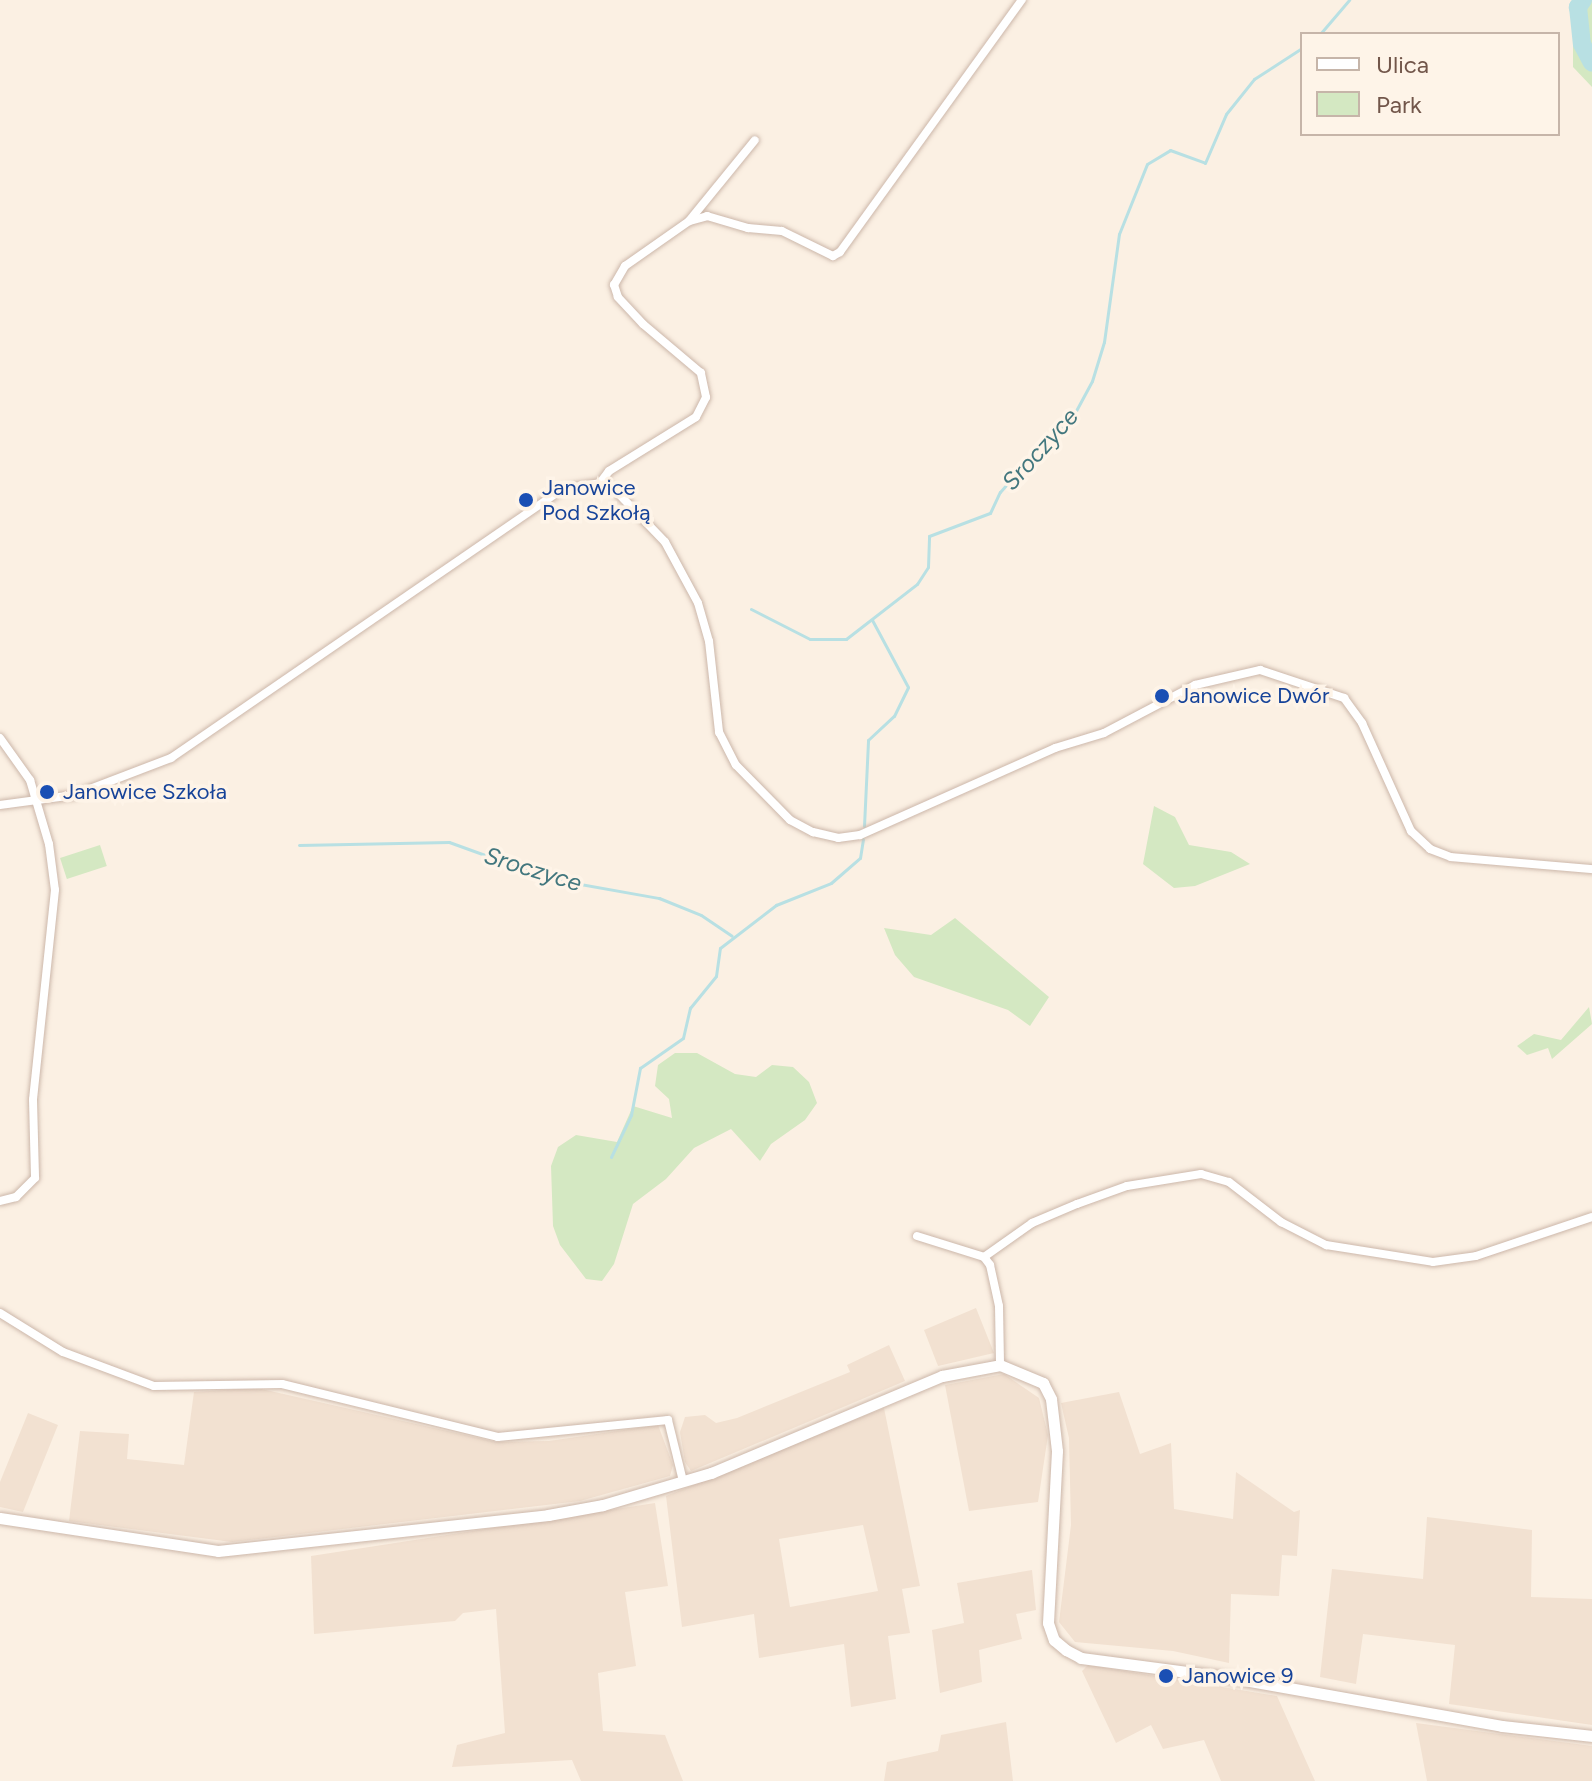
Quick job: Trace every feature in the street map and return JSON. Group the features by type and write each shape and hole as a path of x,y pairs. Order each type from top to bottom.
{"street":[{"path":"689,221 707,216 748,228 782,231 833,256 840,252 1022,0"},
{"path":"600,483 609,471 685,425 705,407 701,373 643,324 618,297 614,285 625,266 689,221 755,140"},
{"path":"0,805 37,803 74,795 171,758 563,489 600,483 615,490 665,542 693,593 709,641 719,732 736,765 790,820 813,832 838,838 871,831 985,778 1104,733 1195,685 1260,670 1344,698 1362,723 1411,831 1430,849 1451,857 1592,869"},
{"path":"0,738 30,780 55,890 33,1100 35,1178 16,1197 0,1201"},
{"path":"984,1257 1032,1223 1077,1204 1127,1186 1201,1174 1229,1182 1281,1222 1326,1245 1433,1262 1476,1256 1592,1217"},
{"path":"917,1236 984,1257"},
{"path":"984,1257 999,1306 1000,1365"},
{"path":"0,1313 63,1352 154,1386 282,1384 498,1437 668,1420 683,1481"},
{"path":"0,1518 166,1547 251,1551 548,1515 683,1481 942,1376 1000,1365 1043,1383 1051,1399 1057,1451 1048,1623 1054,1640 1066,1650 1081,1658 1233,1678 1502,1726 1592,1736"}],"shaded area":[{"path":"976,1308 994,1353 938,1366 924,1330"},
{"path":"889,1345 905,1381 691,1471 685,1462 680,1432 685,1417 705,1415 716,1423 737,1418 850,1372 847,1365"},
{"path":"1004,1374 1039,1398 1048,1435 1038,1502 969,1511 945,1385"},
{"path":"257,1388 496,1442 549,1441 658,1425 673,1465 670,1476 580,1501 232,1542 69,1521 80,1431 129,1434 127,1459 184,1465 194,1392"},
{"path":"1119,1392 1140,1454 1171,1443 1174,1509 1233,1519 1236,1472 1294,1512 1300,1510 1297,1556 1282,1555 1279,1596 1231,1594 1229,1663 1173,1651 1075,1642 1059,1622 1071,1525 1069,1438 1061,1403"},
{"path":"884,1408 920,1586 902,1589 910,1633 888,1636 896,1699 851,1707 844,1644 759,1658 754,1614 682,1627 666,1496","holes":["863,1525 878,1591 790,1607 779,1539"]},
{"path":"28,1413 58,1425 23,1512 0,1507 0,1482"},
{"path":"655,1503 668,1586 625,1592 636,1666 598,1673 603,1731 665,1735 683,1781 581,1781 572,1760 452,1767 457,1745 505,1733 496,1609 463,1613 455,1621 314,1634 311,1556"},
{"path":"1427,1517 1532,1530 1531,1597 1592,1599 1592,1725 1449,1704 1455,1645 1363,1634 1356,1684 1320,1677 1332,1569 1423,1579"},
{"path":"1032,1570 1036,1610 1016,1614 1022,1639 979,1650 982,1682 940,1693 932,1630 964,1623 957,1583"},
{"path":"1088,1665 1277,1696 1315,1781 1221,1781 1204,1740 1163,1749 1151,1725 1116,1743 1082,1671"},
{"path":"1006,1722 1013,1781 884,1781 887,1762 938,1751 941,1735"},
{"path":"1416,1723 1592,1746 1592,1781 1427,1781"}],"green space":[{"path":"1573,0 1592,0 1592,87 1573,67"},
{"path":"1154,806 1175,817 1189,845 1231,852 1250,864 1195,886 1174,888 1143,864"},
{"path":"100,845 107,866 67,879 60,858"},
{"path":"955,918 1049,997 1030,1026 1008,1010 914,977 895,955 884,928 931,935"},
{"path":"1589,1007 1592,1024 1552,1059 1548,1048 1527,1055 1517,1046 1534,1034 1561,1040"},
{"path":"675,1053 697,1053 735,1074 756,1077 772,1065 793,1067 809,1082 817,1103 805,1120 771,1144 760,1161 731,1129 694,1148 666,1179 633,1204 614,1264 602,1281 586,1279 560,1245 553,1226 551,1166 558,1147 576,1135 617,1142 633,1106 672,1118 669,1099 655,1086 658,1065"}],"waterway":[{"name":"Sroczyce","path":"1322,32 1349,0"},
{"path":"1583,0 1578,7 1582,44 1592,63"},
{"name":"Sroczyce","path":"751,609 810,639 846,639 917,584 928,567 929,536 990,513 1000,492 1049,436 1071,420 1092,381 1104,342 1119,234 1147,164 1170,150 1205,163 1226,114 1254,79 1300,49"},
{"name":"Sroczyce","path":"864,826 868,740 894,716 908,687 872,620"},
{"path":"611,1157 631,1115 640,1068 683,1038 690,1008 716,976 720,948 776,905 831,883 860,858 863,839"},
{"name":"Sroczyce","path":"299,845 449,842 552,879 659,898 701,915 732,936"}],"place":[{"name":"Janowice Pod Szkołą","path":"526,500"},
{"name":"Janowice Dwór","path":"1162,696"},
{"name":"Janowice Szkoła","path":"47,792"},
{"name":"Janowice 9","path":"1166,1676"}]}
